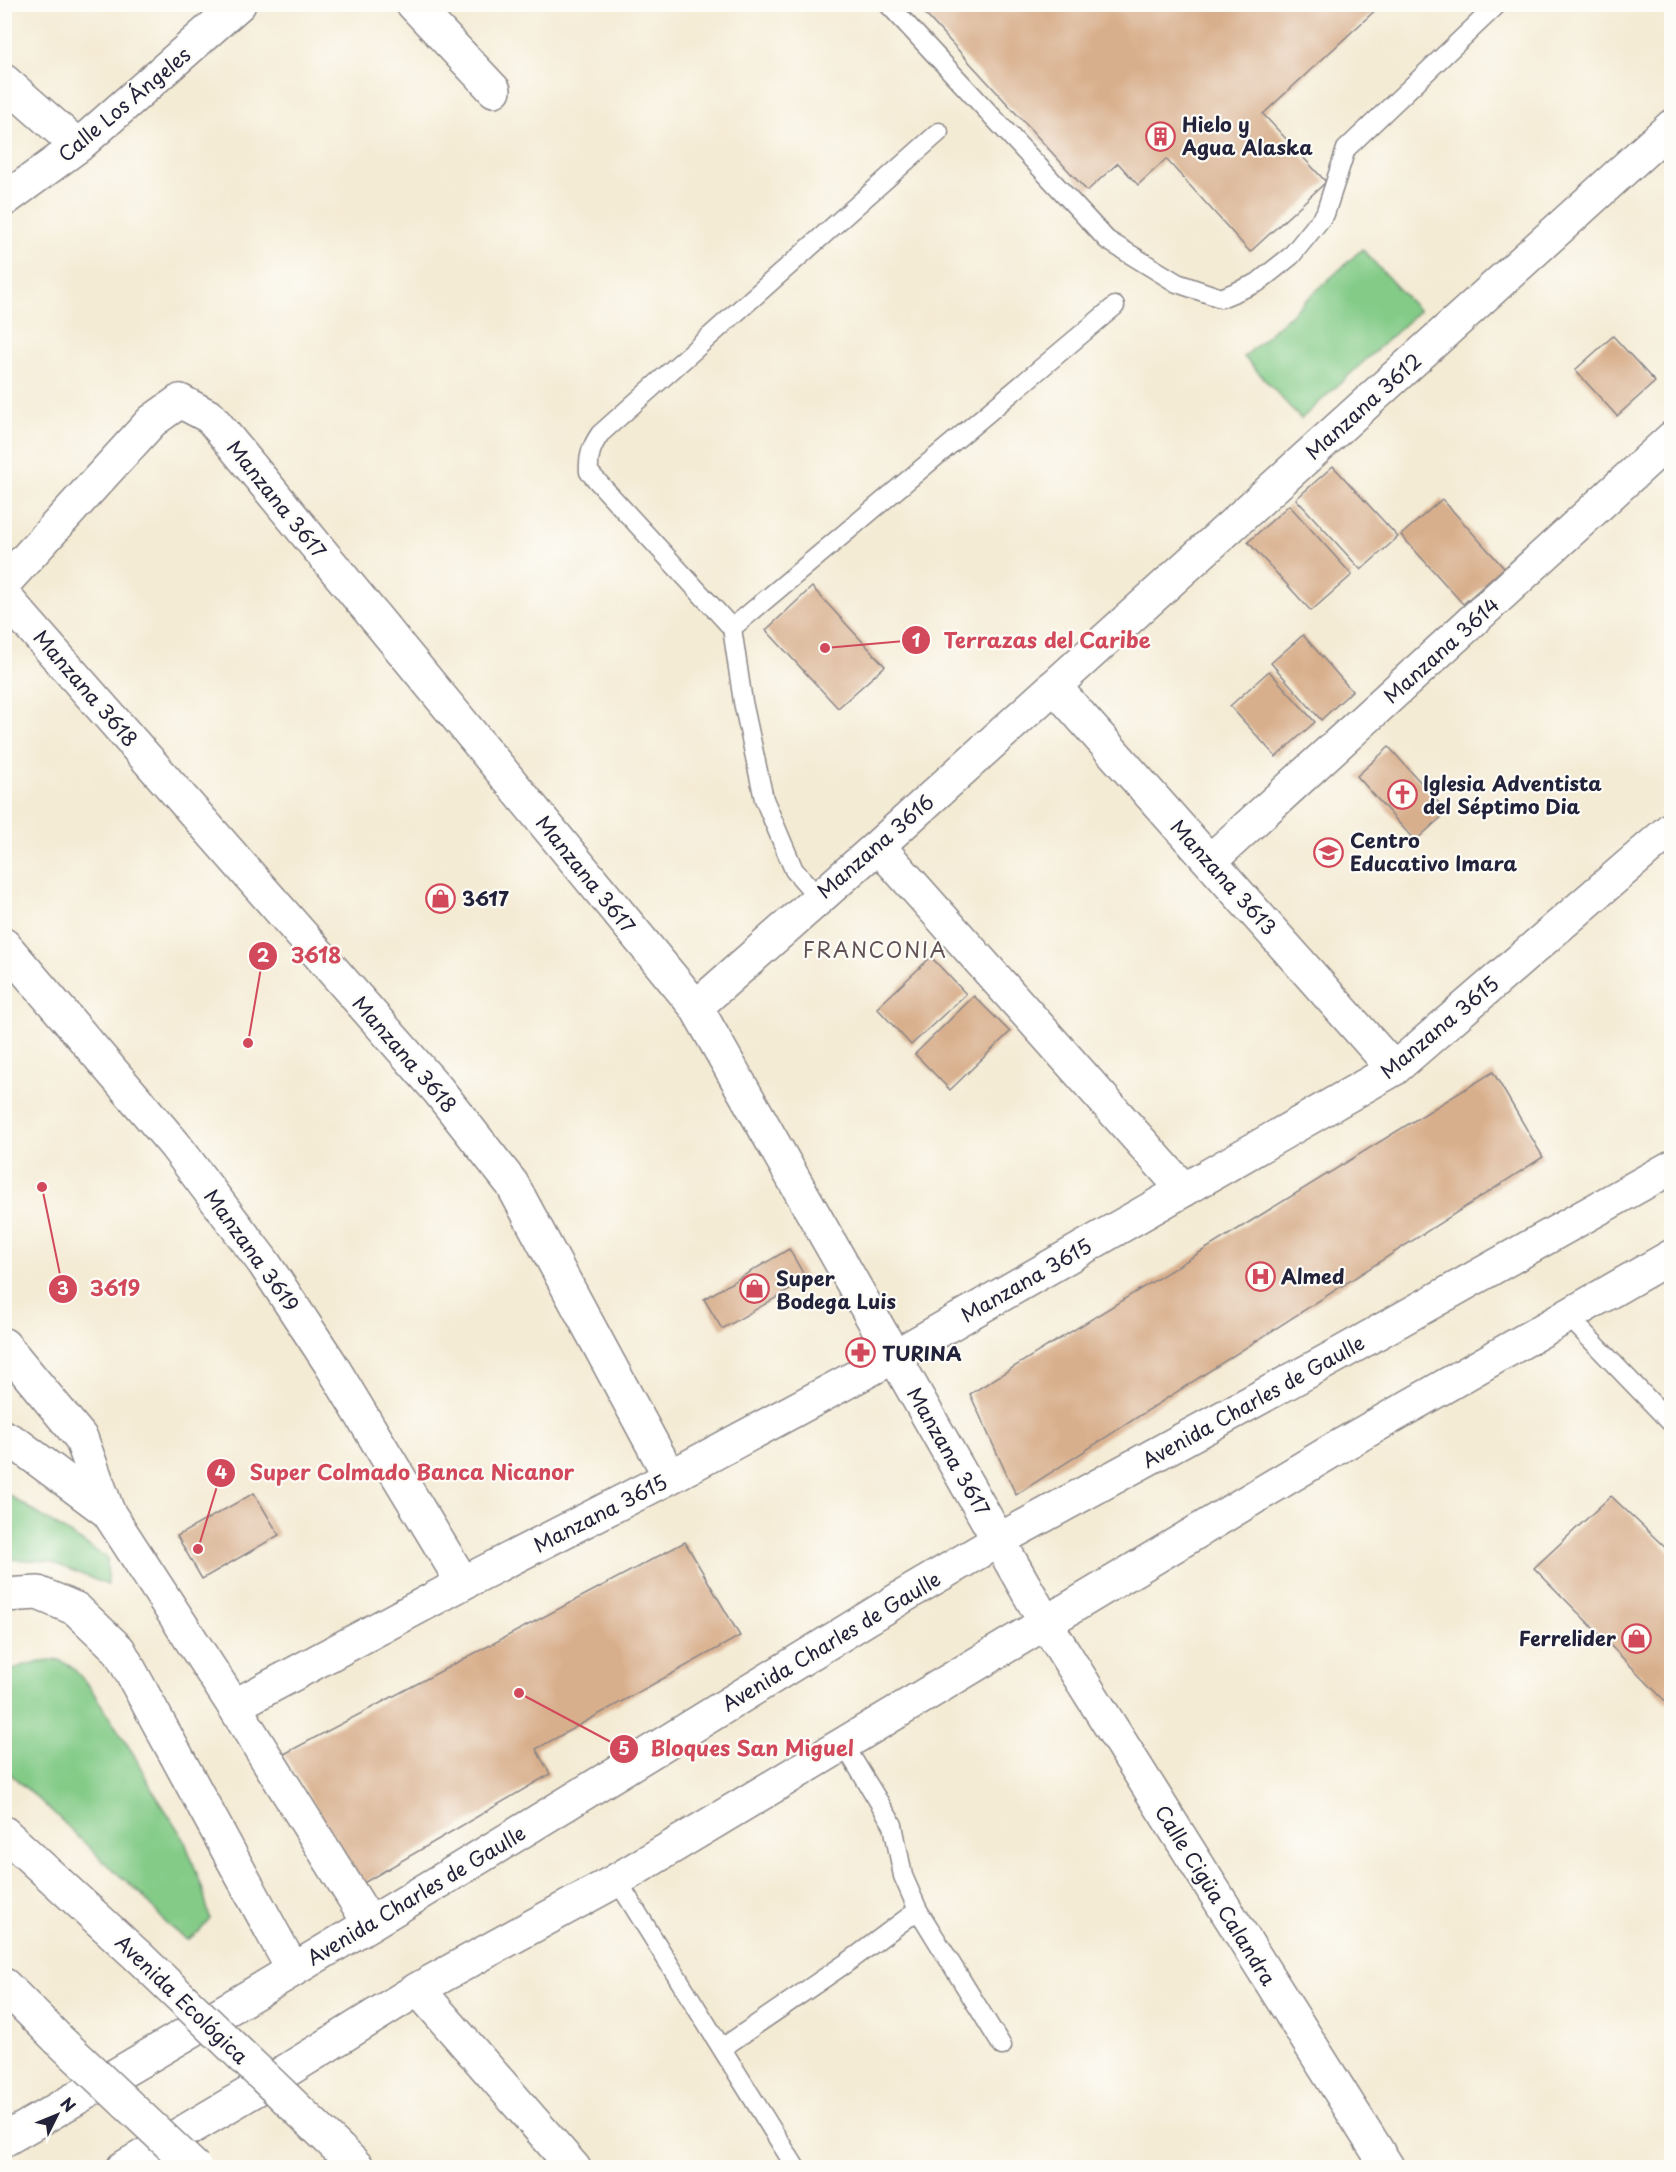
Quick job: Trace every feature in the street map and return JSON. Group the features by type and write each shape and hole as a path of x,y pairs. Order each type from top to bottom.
{"street":[{"name":"Calle Los Ángeles","path":"4,200 78,146 239,4"},
{"path":"413,4 494,90"},
{"path":"4,81 78,146"},
{"name":"Manzana 3612","path":"1054,686 1671,126"},
{"name":"Manzana 3617","path":"4,583 152,421 180,401 210,417 696,1007 1045,1622"},
{"name":"Manzana 3614","path":"1210,861 1671,438"},
{"name":"Manzana 3618","path":"4,596 438,1090 512,1184 670,1477"},
{"name":"Manzana 3616","path":"696,1007 1054,686"},
{"name":"Manzana 3613","path":"1054,686 1394,1069"},
{"name":"Manzana 3615","path":"234,1706 463,1582 670,1477 895,1356 1394,1069 1671,828"},
{"path":"878,846 1184,1190"},
{"name":"Manzana 3619","path":"4,945 174,1144 264,1263 330,1363 463,1582"},
{"name":"Avenida Charles de Gaulle","path":"4,2140 159,2052 999,1540 1336,1356 1671,1167"},
{"path":"136,2164 417,1989 617,1880 1335,1449 1671,1256"},
{"path":"4,1345 81,1438 108,1512 234,1706 370,1924"},
{"path":"4,1437 17,1444 108,1512"},
{"path":"4,1595 38,1593 76,1609 119,1650 293,1970"},
{"name":"Calle Cigüa Calandra","path":"1045,1622 1388,2168"},
{"name":"Avenida Ecológica","path":"4,1833 139,1957 349,2159"},
{"path":"4,1985 195,2168"},
{"path":"417,1989 574,2168"}],"lane":[{"path":"888,4 1107,240 1177,283 1221,298 1257,283 1291,256 1325,214 1346,149 1498,4"},
{"path":"818,897 794,870 764,799 743,702 732,628 589,472 588,457 600,434 939,132"},
{"path":"732,628 1115,306"},
{"path":"1567,1316 1671,1424"},
{"path":"843,1743 893,1825 903,1876 918,1910 1002,2046"},
{"path":"617,1880 796,2168"},
{"path":"722,2048 855,1957 918,1910"}],"green space":[{"path":"1362,249 1419,311 1301,419 1244,357"},
{"path":"4,1492 107,1558 108,1585 49,1561 5,1559"},
{"path":"59,1660 72,1667 89,1686 134,1755 153,1791 184,1839 202,1887 210,1919 200,1931 187,1940 166,1923 142,1895 8,1772 5,1765 5,1677 23,1665"}],"building":[{"name":"Hielo y Agua Alaska","path":"916,4 1382,4 1263,114 1326,182 1250,252 1166,159 1138,185 1118,163 1087,191"},
{"path":"1613,336 1655,382 1617,416 1575,370"},
{"path":"1333,466 1398,537 1361,570 1296,499"},
{"path":"1442,499 1504,568 1463,604 1401,535"},
{"path":"1289,505 1352,575 1311,611 1248,542"},
{"path":"812,587 885,666 838,708 766,630"},
{"path":"1303,635 1352,691 1321,720 1271,663"},
{"path":"1269,671 1315,722 1276,757 1230,706"},
{"name":"Iglesia Adventista del Séptimo Dia","path":"1389,747 1447,812 1415,841 1357,776"},
{"path":"931,957 966,994 911,1045 877,1008"},
{"path":"974,996 1010,1032 950,1090 915,1054"},
{"name":"Almed","path":"1493,1072 1543,1157 1016,1495 970,1394"},
{"name":"Super Bodega Luis","path":"789,1249 807,1280 722,1329 704,1299"},
{"path":"254,1493 279,1535 202,1579 177,1536"},
{"name":"Ferrelider","path":"1611,1496 1672,1554 1672,1708 1534,1568"},
{"path":"685,1542 740,1636 536,1749 550,1774 362,1884 284,1754"}],"place":[{"name":"Hielo y Agua Alaska","path":"1161,136"},
{"name":"Terrazas del Caribe","path":"825,648"},
{"name":"Iglesia Adventista del Séptimo Dia","path":"1402,794"},
{"name":"Centro Educativo Imara","path":"1329,852"},
{"name":"3617","path":"441,898"},
{"name":"3618","path":"248,1043"},
{"name":"3619","path":"42,1187"},
{"name":"Almed","path":"1260,1276"},
{"name":"Super Bodega Luis","path":"755,1289"},
{"name":"TURINA","path":"861,1353"},
{"name":"Super Colmado Banca Nicanor","path":"198,1549"},
{"name":"Ferrelider","path":"1637,1638"},
{"name":"Bloques San Miguel","path":"519,1693"}],"district":[{"name":"FRANCONIA","path":"875,949"}]}
